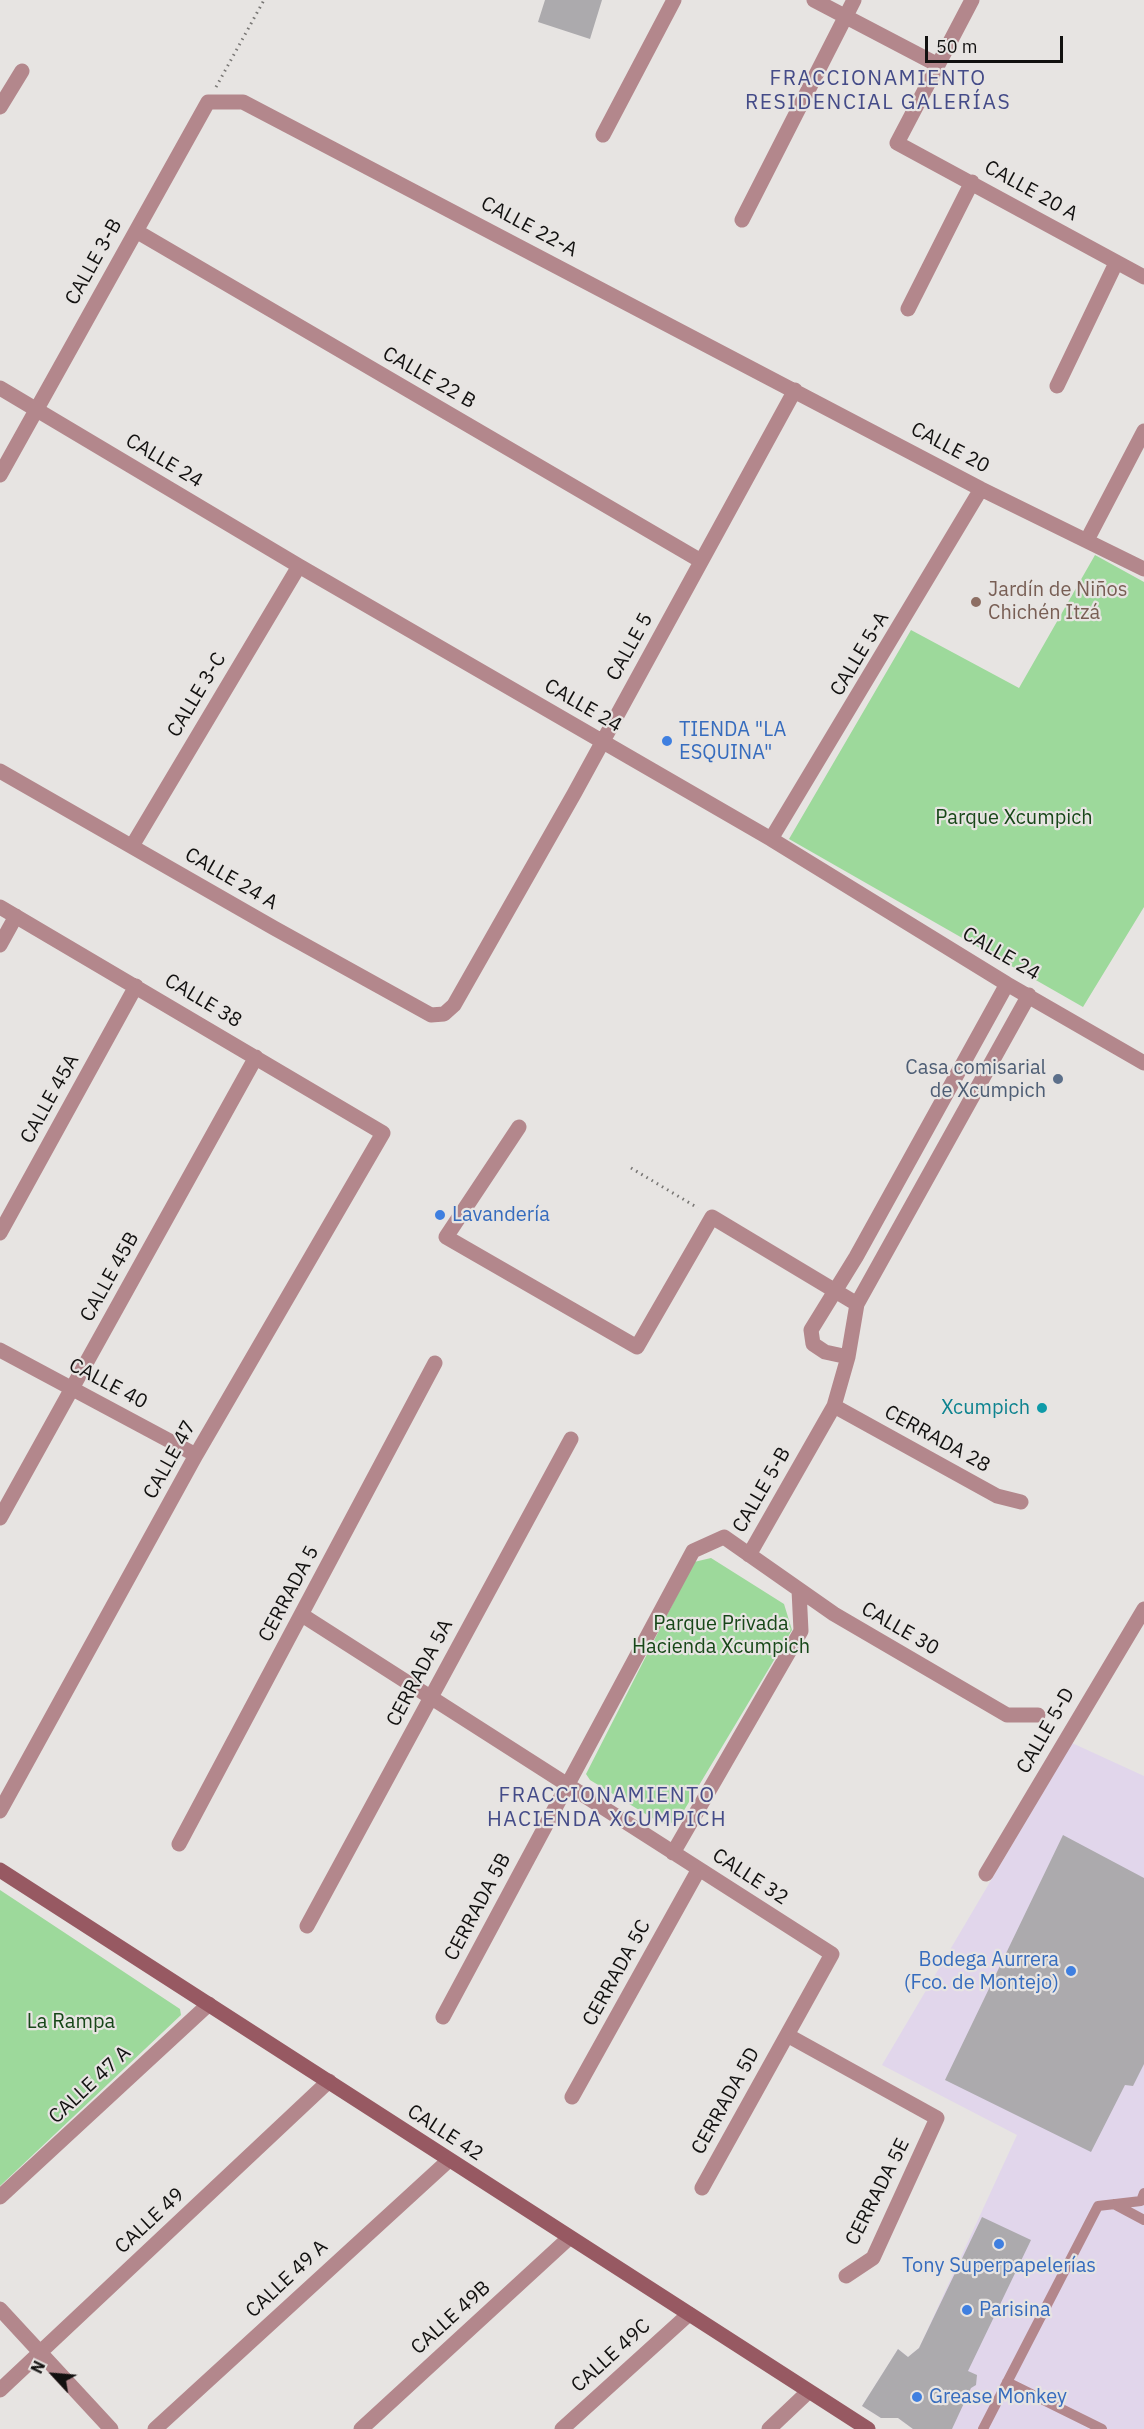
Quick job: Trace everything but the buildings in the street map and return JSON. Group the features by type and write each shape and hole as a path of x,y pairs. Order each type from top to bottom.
{"street":[{"path":"603,135 674,0"},
{"path":"814,0 938,65 972,0"},
{"path":"742,220 854,0"},
{"name":"CALLE 20 A","path":"938,65 897,142 1144,277"},
{"path":"0,107 22,71"},
{"name":"CALLE 22-A","path":"208,102 243,102 795,390"},
{"name":"CALLE 3-B","path":"0,475 208,102"},
{"path":"908,309 972,182"},
{"name":"CALLE 22 B","path":"136,231 700,561"},
{"path":"1057,386 1116,263"},
{"name":"CALLE 24","path":"0,388 299,566 771,840 1007,984 1144,1063"},
{"name":"CALLE 20","path":"795,390 981,489 1144,569"},
{"name":"CALLE 5","path":"444,1014 454,1005 795,390"},
{"path":"1087,540 1144,431"},
{"name":"CALLE 5-A","path":"771,840 981,489"},
{"name":"CALLE 3-C","path":"132,846 299,566"},
{"name":"CALLE 24 A","path":"0,771 431,1015 444,1014"},
{"name":"CALLE 38","path":"0,907 383,1133"},
{"path":"0,945 16,916"},
{"path":"848,1358 825,1352 813,1344 811,1330 1007,984"},
{"name":"CALLE 45A","path":"0,1233 136,986"},
{"name":"CALLE 5-B","path":"567,1785 693,1551 724,1537 749,1555 834,1406 848,1358 857,1304 1029,995"},
{"name":"CALLE 45B","path":"0,1518 256,1057"},
{"path":"519,1127 446,1237 637,1347 712,1217 857,1304"},
{"name":"CALLE 47","path":"0,1811 196,1455 383,1133"},
{"name":"CALLE 40","path":"0,1350 196,1455"},
{"name":"CERRADA 5","path":"179,1845 435,1363"},
{"name":"CERRADA 28","path":"834,1406 997,1496 1022,1502"},
{"name":"CERRADA 5A","path":"307,1926 571,1439"},
{"name":"CALLE 30","path":"749,1555 834,1614 1007,1715 1038,1715"},
{"path":"673,1853 801,1630 800,1590"},
{"name":"CALLE 5-D","path":"986,1874 1144,1609"},
{"name":"CALLE 32","path":"302,1615 832,1954 787,2035"},
{"name":"CERRADA 5B","path":"443,2017 567,1785"},
{"name":"CERRADA 5C","path":"572,2097 699,1869"},
{"name":"CALLE 42","path":"0,1870 868,2429"},
{"name":"CALLE 47 A","path":"0,2198 209,2004"},
{"name":"CERRADA 5E","path":"787,2035 938,2118 873,2258 846,2276"},
{"name":"CERRADA 5D","path":"702,2188 787,2035"},
{"name":"CALLE 49","path":"0,2390 328,2081"},
{"name":"CALLE 49 A","path":"155,2429 448,2160"},
{"name":"CALLE 49B","path":"361,2429 569,2238"},
{"path":"0,2309 111,2429"},
{"name":"CALLE 49C","path":"562,2429 689,2314"},
{"path":"769,2429 808,2392"}],"lane":[{"path":"983,2429 1098,2206 1141,2200 1144,2193"},
{"path":"1113,2204 1144,2220"},
{"path":"1007,2382 1102,2429"}],"path":[{"path":"208,102 264,0"},
{"path":"631,1167 712,1217"}],"shaded area":[{"path":"1072,1743 1144,1776 1144,2429 913,2429 898,2418 881,2418 862,2406 898,2349 908,2357 919,2348 1017,2135 882,2065"}],"green space":[{"name":"Parque Xcumpich","path":"1095,555 1144,582 1144,907 1083,1007 789,839 911,630 1019,688"},
{"name":"Parque Privada Hacienda Xcumpich","path":"711,1558 784,1604 792,1630 677,1822 662,1824 590,1780 586,1774 694,1562"},
{"name":"La Rampa","path":"0,1890 180,2009 181,2015 0,2186"}],"place":[{"name":"Jardín de Niños Chichén Itzá","path":"976,602"},
{"name":"TIENDA \"LA ESQUINA\"","path":"667,741"},
{"name":"Casa comisarial de Xcumpich","path":"1058,1079"},
{"name":"Lavandería","path":"440,1215"},
{"name":"Xcumpich","path":"1042,1408"},
{"name":"Bodega Aurrera (Fco. de Montejo)","path":"1071,1971"},
{"name":"Tony Superpapelerías","path":"999,2244"},
{"name":"Parisina","path":"967,2310"},
{"name":"Grease Monkey","path":"917,2397"}],"district":[{"name":"FRACCIONAMIENTO RESIDENCIAL GALERÍAS","path":"878,91"},
{"name":"FRACCIONAMIENTO HACIENDA XCUMPICH","path":"607,1808"}]}
